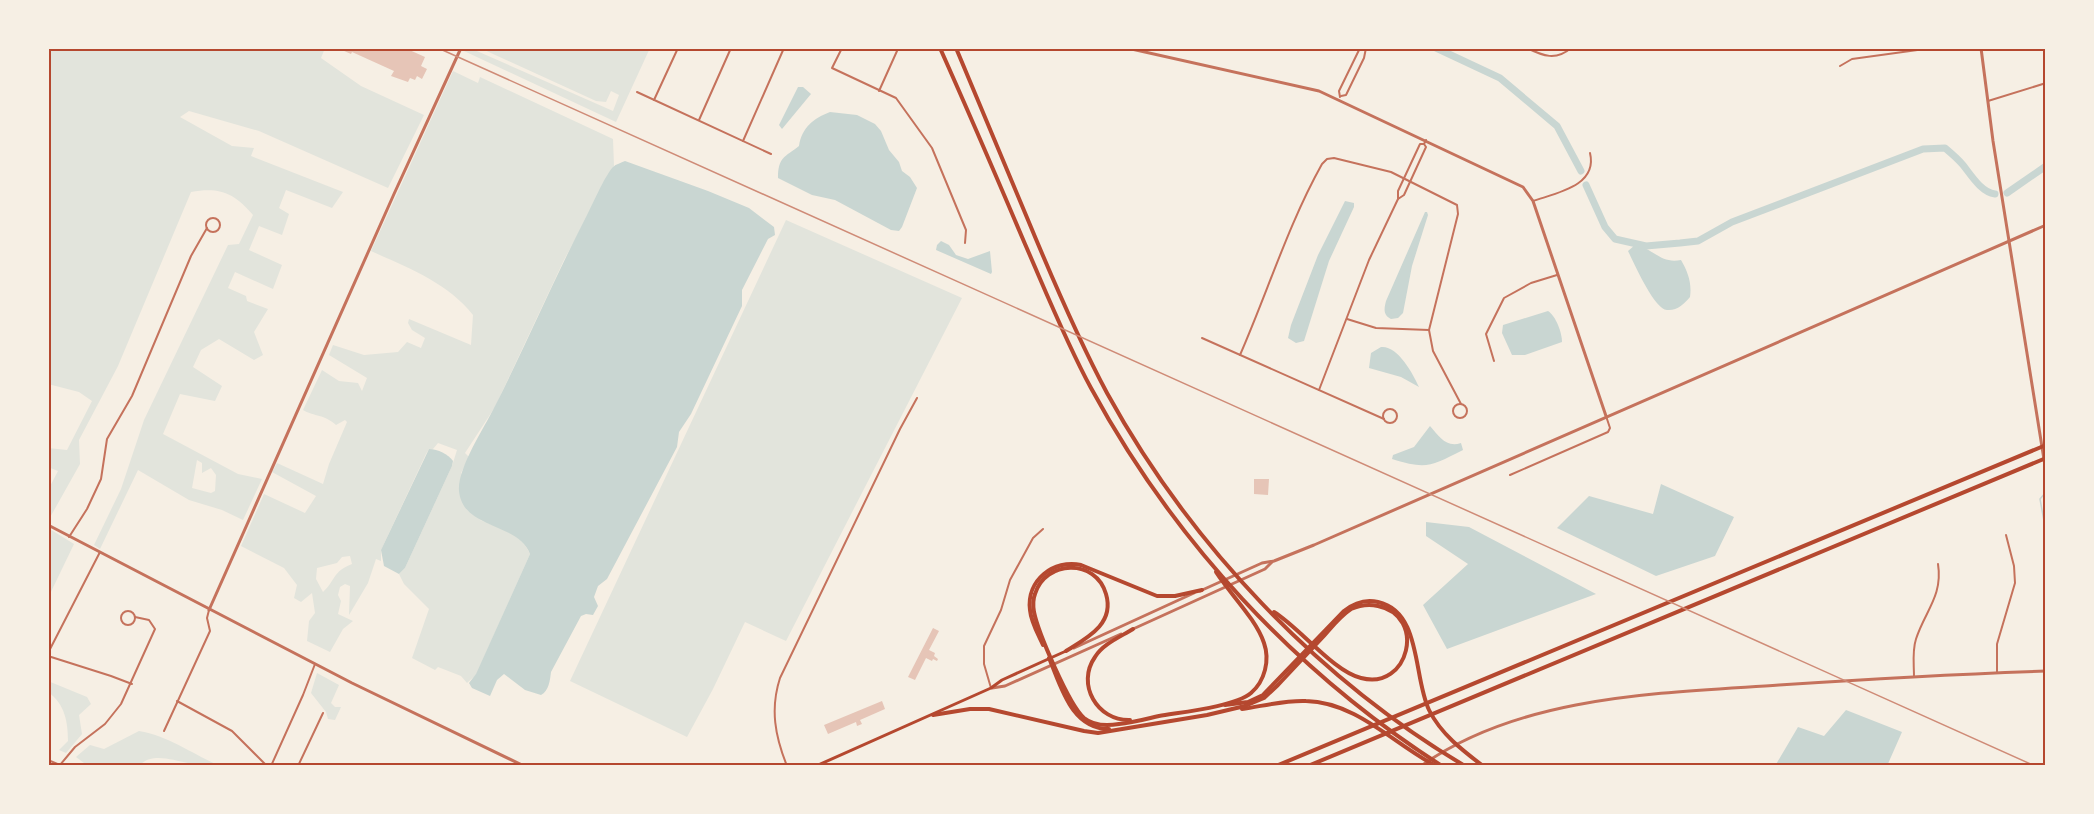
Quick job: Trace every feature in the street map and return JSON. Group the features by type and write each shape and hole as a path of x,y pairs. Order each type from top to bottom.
{"highway":[{"path":"940,48 1078,362 1135,462 1164,504 1213,566 1291,648 1361,709 1442,766"},
{"path":"956,48 1064,308 1122,419 1153,468 1187,515 1268,608 1301,637 1324,654 1354,676 1366,679 1379,678 1391,673 1402,661 1407,646 1406,633 1398,618 1384,607 1369,605 1354,608 1339,620 1272,692 1253,704 1226,711"},
{"path":"1276,766 2046,445"},
{"path":"1308,766 2046,458"},
{"path":"1202,590 1175,596 1157,596 1082,565 1070,563 1057,566 1040,578 1033,587 1030,597 1031,617 1076,710 1092,722 1111,725 1218,706 1243,704 1263,695 1344,611 1360,603 1377,602 1392,608 1406,623 1425,700 1434,719 1467,754 1484,766"},
{"path":"1213,566 1262,639 1266,653 1262,680 1251,693 1241,699 1218,706"},
{"path":"1044,644 1034,609 1034,597 1038,586 1058,569 1072,567 1084,570 1096,577 1103,586 1107,599 1107,611 1096,631 1066,651"},
{"path":"1133,629 1102,648 1095,656 1088,672 1088,686 1094,701 1108,715 1123,720 1143,720"},
{"path":"1301,637 1320,658 1371,701 1430,744 1465,766"},
{"path":"1059,677 1071,708 1083,721 1098,728 1121,729"},
{"path":"933,715 988,709 1088,732 1102,732 1298,700 1331,704 1359,716 1415,755 1436,766"}],"main road":[{"path":"816,766 933,715 1066,651"}],"street":[{"path":"164,731 210,631 207,618 209,610 461,48"},
{"path":"654,100 678,48"},
{"path":"699,120 731,48"},
{"path":"743,141 784,48"},
{"path":"842,48 832,68 896,98 932,148 966,230 965,243"},
{"path":"1127,48 1302,85 1340,98 1425,142 1526,189 1533,201 1610,428 1607,433 1510,475"},
{"path":"1340,98 1339,91 1360,48"},
{"path":"1340,98 1346,95 1364,58 1366,48"},
{"path":"1527,48 1544,56 1553,57 1571,48"},
{"path":"1840,66 1852,59 1932,48"},
{"path":"1980,48 2046,472"},
{"path":"879,91 897,51"},
{"path":"1988,101 2046,83"},
{"path":"637,92 771,154"},
{"path":"1398,199 1397,192 1420,144 1425,142"},
{"path":"1319,390 1369,260 1398,199 1404,195 1426,147 1425,142"},
{"path":"1533,201 1579,183 1591,163 1590,153"},
{"path":"1240,355 1260,310 1291,226 1324,160 1334,158 1387,171 1404,178 1453,201 1458,210 1429,330 1433,351 1461,404 1466,406 1468,411 1465,417 1460,418 1454,415 1453,410 1455,406 1461,404"},
{"path":"69,537 87,509 101,479 106,439 132,396 191,256 207,228 207,221 210,218 219,220 220,227 217,231 210,231 207,228"},
{"path":"1066,651 1262,563 1274,561 1407,504 2046,225"},
{"path":"1494,361 1486,334 1503,299 1532,283 1558,274"},
{"path":"1347,319 1372,328 1429,330"},
{"path":"1202,338 1384,419 1387,423 1394,422 1398,416 1396,411 1392,409 1385,411 1384,419"},
{"path":"787,766 778,743 774,722 775,699 780,678 917,398"},
{"path":"48,525 315,664 524,766"},
{"path":"1043,529 1031,542 1010,579 1001,610 984,646 983,660 991,688 1005,686 1133,629 1265,569 1274,561"},
{"path":"1998,672 1997,644 2015,583 2014,566 2006,535"},
{"path":"100,552 48,655 132,684"},
{"path":"1914,676 1915,641 1938,592 1938,564"},
{"path":"1187,596 1190,603"},
{"path":"48,760 61,765 75,747 105,724 121,704 155,629 149,620 135,617 129,610 123,612 121,617 122,621 128,625 132,624 135,617"},
{"path":"271,766 315,664"},
{"path":"1421,766 1467,739 1547,711 1659,693 1914,676 2046,670"},
{"path":"177,701 232,731 267,766"},
{"path":"298,766 323,713"}],"shaded area":[{"path":"48,48 325,48 321,58 361,86 424,115 388,188 259,131 189,111 180,117 232,146 254,148 251,156 343,192 332,208 286,190 279,208 289,214 282,235 259,226 249,250 282,265 273,289 235,272 228,288 246,296 247,301 268,309 254,332 263,355 254,360 219,339 201,350 193,367 222,386 215,401 180,394 163,434 238,474 262,479 243,520 222,510 189,500 138,470 100,549 94,545 121,489 144,420 228,245 239,244 253,215 239,201 218,191 191,192 118,366 79,440 80,464 48,521 48,490 58,471 48,467 48,448 67,450 92,401 79,392 48,384","holes":["197,460 202,463 202,473 211,468 216,475 215,491 211,493 192,488"]},
{"path":"464,48 470,48 613,111 619,95 611,91 606,102 596,101 480,48 650,48 616,122 464,51"},
{"path":"453,71 478,83 480,77 613,139 614,166 564,260 495,407 465,453 469,457 461,473 480,520 516,537 530,554 476,675 467,683 461,676 438,667 435,670 412,658 429,609 404,584 399,574 405,568 452,466 457,450 438,443 433,449 429,449 381,550 381,561 376,559 368,583 349,615 350,586 345,584 340,587 338,595 341,601 338,614 353,621 343,629 330,652 307,641 309,621 315,613 312,593 301,602 294,598 297,585 284,568 241,546 264,494 305,513 316,496 272,472 277,463 323,484 347,422 345,420 336,425 303,410 322,370 339,381 358,383 362,391 367,378 329,355 333,345 364,355 398,352 407,342 421,348 425,338 412,330 408,323 409,319 471,345 473,315 463,303 426,277 371,251","holes":["350,556 352,564 337,573 323,592 316,579 317,568 337,563 342,557"]},
{"path":"798,87 803,87 811,94 782,129 779,125"},
{"path":"830,112 857,115 875,124 881,131 889,150 899,162 902,171 910,177 917,188 899,231 891,230 835,200 812,195 778,178 781,162 786,155 799,146 806,128 814,120"},
{"path":"625,161 749,208 774,227 775,235 768,239 742,290 742,306 691,414 679,432 677,447 607,579 598,586 594,597 598,606 593,615 581,616 551,672 549,685 544,693 541,695 525,690 504,674 497,680 490,696 472,688 469,683 476,674 530,554 524,544 514,536 470,513 463,504 459,491 462,472 602,184 613,167"},
{"path":"1345,201 1354,203 1354,207 1329,261 1304,341 1296,343 1288,338 1291,325 1318,255"},
{"path":"1425,212 1428,215 1412,266 1403,313 1398,318 1391,319 1385,312 1386,301"},
{"path":"786,220 962,298 786,641 745,622 687,737 570,681"},
{"path":"941,241 949,245 956,255 968,259 990,251 991,274 936,250"},
{"path":"1635,245 1668,260 1681,260 1690,282 1690,297 1683,304 1667,310 1656,302 1628,251"},
{"path":"1548,311 1558,325 1562,342 1525,355 1512,355 1502,333 1503,325"},
{"path":"1381,347 1393,350 1398,355 1409,368 1419,387 1401,377 1369,368 1371,353"},
{"path":"1430,426 1447,442 1461,443 1463,450 1429,465 1392,459 1393,455 1414,447"},
{"path":"429,449 448,456 453,461 452,466 405,568 399,574 384,566 381,550"},
{"path":"1661,484 1734,517 1715,556 1656,576 1557,528 1589,496 1653,514"},
{"path":"1426,522 1469,527 1596,594 1447,649 1423,605 1468,564 1426,536"},
{"path":"48,528 74,544 48,598"},
{"path":"317,673 339,685 331,703 335,707 341,707 335,720 328,719 326,712 311,693"},
{"path":"48,681 87,697 91,704 79,715 82,734 66,753 59,750 68,741 66,720 62,708 48,692"},
{"path":"1846,710 1902,732 1887,766 1775,766 1798,727 1824,736"},
{"path":"139,731 171,741 220,766 191,766 188,763 156,758 149,759 139,766 88,766 76,757 90,745 104,749"}],"building":[{"path":"343,48 405,48 425,57 421,66 427,69 422,79 417,76 415,80 410,78 408,82 391,76 394,71 352,52 351,54 342,50"},
{"path":"1254,479 1269,479 1268,495 1254,494"},
{"path":"933,628 939,631 929,650 935,653 934,656 938,659 932,661 926,658 915,680 908,677"},
{"path":"882,701 885,709 860,720 862,724 857,726 856,722 828,734 824,725"}],"waterway":[{"path":"1436,48 1500,78 1557,126 1581,171"},
{"path":"1586,185 1605,227 1615,239 1646,246 1698,241 1732,222 1923,149 1945,148 1981,187 1995,194"},
{"path":"2007,193 2046,166"},
{"path":"2046,492 2040,499 2046,532"}],"railway":[{"path":"438,48 2035,766"}]}
